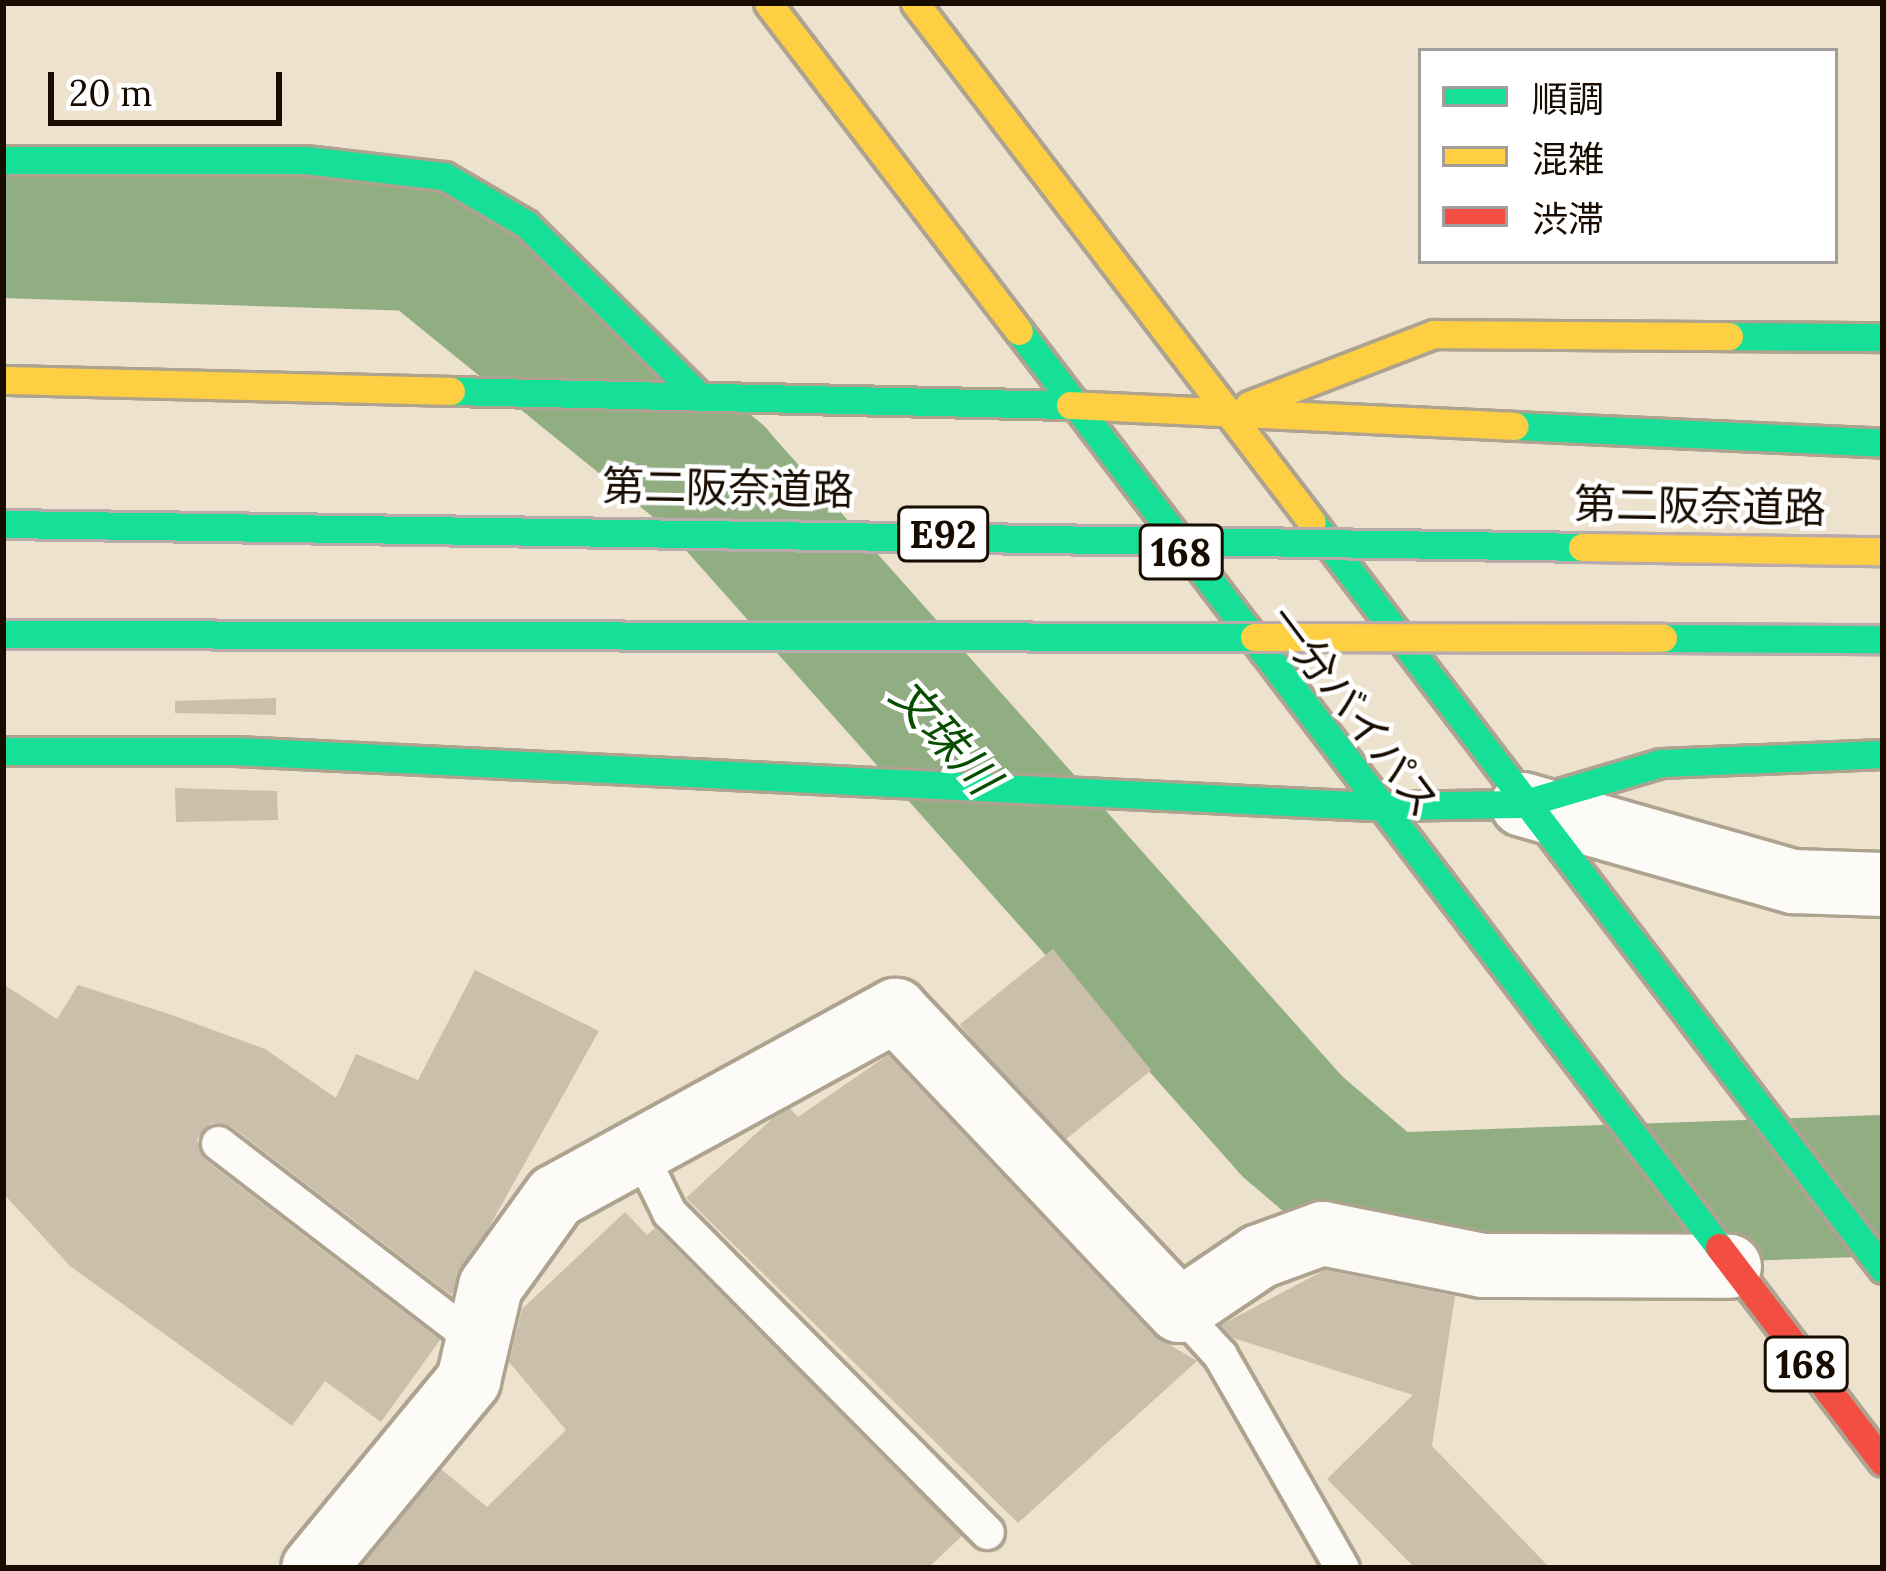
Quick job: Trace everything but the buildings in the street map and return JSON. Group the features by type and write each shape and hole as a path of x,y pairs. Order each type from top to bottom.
{"main road":[{"name":"一分バイパス","path":"768,3 1373,806 1883,1462"},
{"name":"一分バイパス","path":"915,3 1522,804 1875,1259"},
{"path":"3,160 305,160 444,176 526,224 694,391"},
{"path":"1229,413 1434,334 1883,337"},
{"path":"3,380 694,391 1883,443"},
{"name":"第二阪奈道路","path":"3,524 1883,551"},
{"path":"3,634 1883,639"},
{"path":"3,751 235,751 1373,806 1522,804 1661,764 1883,754"}],"street":[{"path":"1522,804 1793,881 1883,884"},
{"path":"313,1568 468,1380 490,1286 555,1196 896,1010 1179,1310 1258,1256 1322,1233 1482,1264 1729,1266"}],"lane":[{"path":"218,1143 476,1342"},
{"path":"640,1153 669,1212 987,1532"},
{"path":"1179,1310 1220,1355 1342,1568"}],"waterway":[{"name":"文珠川","path":"3,227 424,240 714,476 1292,1126 1382,1203 1883,1185"}],"traffic: fast":[{"path":"3,160 305,160 444,176 526,224 694,391"},
{"path":"1019,331 1719,1247"},
{"path":"1729,336 1883,337"},
{"path":"451,391 1070,405"},
{"path":"1515,426 1883,443"},
{"path":"1312,522 1883,1269"},
{"path":"3,524 1582,547"},
{"path":"3,634 1254,637"},
{"path":"1663,638 1883,639"},
{"path":"3,751 235,751 1373,806"},
{"path":"1373,806 1522,804 1661,763 1883,754"}],"traffic: slow":[{"path":"768,3 1019,331"},
{"path":"915,3 1312,522"},
{"path":"1249,405 1434,334 1729,336"},
{"path":"3,380 451,391"},
{"path":"1070,405 1515,426"},
{"path":"1582,547 1883,551"},
{"path":"1254,637 1663,638"}],"traffic: jam":[{"path":"1719,1247 1883,1462"}]}
